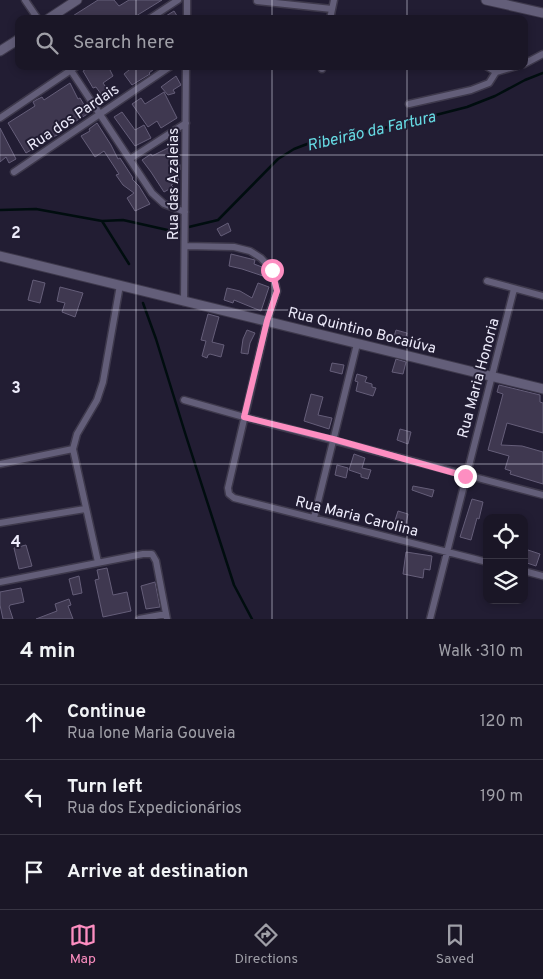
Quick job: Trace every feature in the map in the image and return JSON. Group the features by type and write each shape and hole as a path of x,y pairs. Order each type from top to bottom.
{"street":[{"path":"25,0 35,15"},
{"path":"54,15 76,0"},
{"path":"156,15 178,0"},
{"path":"187,0 187,15"},
{"path":"331,15 334,0"},
{"path":"486,0 543,13"},
{"path":"257,1 332,9"},
{"path":"0,51 15,42"},
{"path":"528,62 543,54"},
{"path":"0,118 67,70"},
{"path":"71,70 152,193 164,204 184,215"},
{"name":"Rua dos Pardais","path":"14,172 165,70"},
{"name":"Rua das Azaleias","path":"184,302 186,70"},
{"path":"408,104 471,90 489,83 496,72 503,70"},
{"path":"130,159 186,123"},
{"path":"185,246 234,247 250,251 261,258 272,270 277,291 267,321 244,417"},
{"name":"Rua Quintino Bocaiúva","path":"0,256 543,388"},
{"path":"487,281 543,296"},
{"path":"98,562 73,450 77,434 97,400 103,382 120,285"},
{"name":"Rua Maria Honoria","path":"430,619 514,289"},
{"path":"314,518 356,344"},
{"path":"184,400 465,476 543,495"},
{"name":"Rua Maria Carolina","path":"244,417 228,488 229,494 234,498 483,561"},
{"path":"0,464 73,450"},
{"path":"0,523 86,508"},
{"path":"0,582 98,562 152,554 156,561 167,616 139,619"},
{"path":"528,572 542,576 543,568"}],"building":[{"path":"98,0 114,0 119,6 129,0 162,0 138,15 74,15"},
{"path":"174,11 176,15 168,15"},
{"path":"110,70 113,76 103,83 113,97 106,101 96,87 93,88 83,71"},
{"path":"129,70 153,70 150,74 132,85 124,74"},
{"path":"176,76 181,85 173,90 175,93 168,95 161,87"},
{"path":"70,83 78,99 80,98 89,113 60,131 61,133 33,147 33,149 26,153 8,123 35,106 33,102 36,100 42,97 44,100"},
{"path":"164,92 177,118 161,128 157,121 148,127 132,104 141,98 145,104"},
{"path":"122,112 135,130 144,125 151,138 135,146 114,117"},
{"path":"97,123 118,159 120,158 150,204 135,211 127,198 134,193 123,185 116,175 119,174 104,151 95,157 81,136 90,131 89,129"},
{"path":"0,128 16,159 9,163 6,157 0,162"},
{"path":"172,146 180,165 180,170 174,173 179,180 171,185 173,187 164,192 142,160 151,154 152,156"},
{"path":"228,223 231,231 221,236 217,229"},
{"path":"231,254 255,260 254,264 265,270 263,276 229,266"},
{"path":"33,280 45,283 40,303 28,300"},
{"path":"258,283 269,287 261,311 234,300 233,303 224,300 227,288 240,291 252,298"},
{"path":"60,287 83,293 75,317 62,312 65,303 57,301"},
{"path":"208,314 219,317 212,342 224,345 221,357 210,354 207,358 202,356 206,341 201,340"},
{"path":"247,330 255,333 250,343 248,354 241,353 243,339"},
{"path":"396,330 407,333 404,344 393,340"},
{"path":"396,359 406,362 403,374 392,372"},
{"path":"332,363 344,365 342,374 330,371"},
{"path":"357,374 367,377 365,382 372,384 372,387 376,388 373,396 356,391 358,382 355,381"},
{"path":"499,385 540,395 540,402 543,403 543,433 507,423 501,445 522,446 543,452 543,484 510,474 511,471 505,469 509,456 488,450 503,394 497,392"},
{"path":"311,394 323,397 318,415 332,418 329,429 304,421"},
{"path":"400,429 411,432 408,444 397,440"},
{"path":"354,454 365,458 362,468 371,470 368,479 361,477 361,474 349,470"},
{"path":"337,465 348,468 346,478 335,475"},
{"path":"413,486 434,490 432,497 412,490"},
{"path":"472,499 483,502 471,540 460,537"},
{"path":"398,511 408,514 405,530 393,527"},
{"path":"26,545 32,566 19,569 14,548"},
{"path":"528,550 540,554 536,566 528,563"},
{"path":"406,552 432,556 430,570 424,569 423,578 403,574"},
{"path":"107,568 113,595 127,592 131,611 103,617 95,580 99,579 97,570"},
{"path":"79,576 82,593 73,595 69,579"},
{"path":"155,582 160,607 146,609 141,586"},
{"path":"21,588 24,602 10,605 13,619 3,619 0,592"},
{"path":"69,599 71,605 68,606 73,619 36,619 57,611 55,604"}],"waterway":[{"name":"Ribeirão da Fartura","path":"0,210 36,209 102,221 123,220 172,231 218,220 278,159 294,149 315,141 389,127 467,107 543,73"},
{"path":"102,221 129,264"},
{"path":"143,303 234,585 252,619"}],"route":[{"path":"272,270 277,291 267,321 244,417 333,439 465,476"}]}
